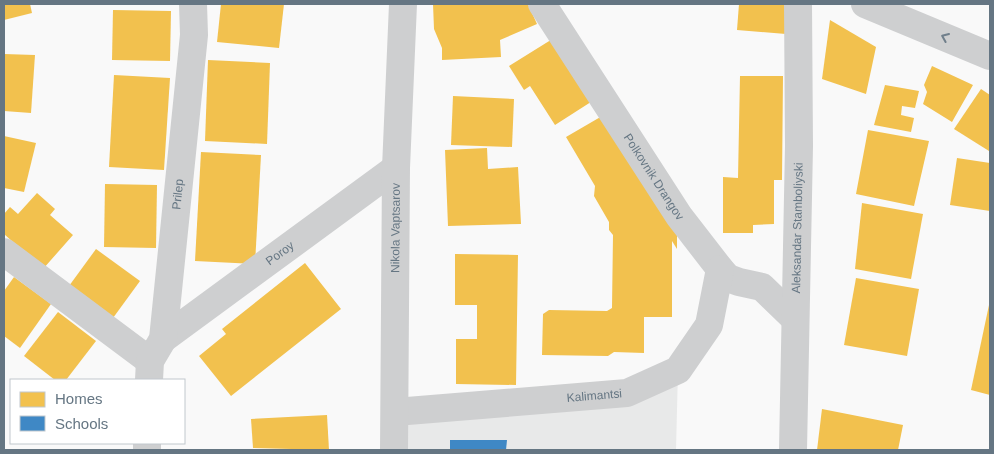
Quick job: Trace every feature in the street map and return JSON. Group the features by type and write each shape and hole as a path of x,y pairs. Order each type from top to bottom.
{"street":[{"name":"Prilep","path":"154,360 194,35 193,4"},
{"name":"Nikola Vaptsarov","path":"394,450 396,168 403,4"},
{"name":"Polkovnik Drangov","path":"542,4 679,216 720,269 728,278 762,287 794,319"},
{"name":"Aleksandar Stamboliyski","path":"793,450 794,319 799,146 798,4"},
{"path":"866,4 990,56"},
{"name":"Poroy","path":"154,360 396,168"},
{"path":"4,252 154,360"},
{"name":"Kalimantsi","path":"395,412 627,393 678,370 709,325 720,269"}],"shaded area":[{"path":"678,370 676,450 394,450 395,412 627,393"}],"building: Homes":[{"path":"4,4 30,4 32,13 4,20"},
{"path":"221,4 284,4 279,48 217,42"},
{"path":"433,4 528,4 537,24 500,40 501,57 442,60 442,48 434,29"},
{"path":"739,4 788,4 786,34 737,30"},
{"path":"113,10 171,11 170,61 112,60"},
{"path":"830,20 876,47 866,94 822,79"},
{"path":"554,38 594,100 555,125 530,86 524,90 509,66"},
{"path":"4,54 35,55 31,113 4,111"},
{"path":"208,60 270,63 267,144 205,141"},
{"path":"932,66 973,85 952,122 923,104 927,92 924,85"},
{"path":"114,75 170,78 164,170 109,167"},
{"path":"740,76 783,76 782,180 774,180 774,224 753,225 753,233 723,233 723,177 738,178"},
{"path":"885,85 919,91 915,108 902,106 901,115 914,118 911,132 874,125"},
{"path":"981,89 990,95 989,151 954,129"},
{"path":"453,96 514,99 512,147 451,145"},
{"path":"609,112 677,228 677,249 672,241 672,317 644,317 644,353 614,352 608,356 542,355 543,314 549,310 607,311 612,308 613,235 609,230 609,222 594,196 595,186 566,137"},
{"path":"868,130 929,141 914,206 856,194"},
{"path":"4,136 36,143 24,192 4,188"},
{"path":"487,148 488,169 518,167 521,224 448,226 445,150"},
{"path":"201,152 261,155 255,264 195,261"},
{"path":"957,158 990,163 990,211 950,205"},
{"path":"105,184 157,185 156,248 104,247"},
{"path":"37,193 55,209 50,215 73,235 43,269 4,234 4,214 10,207 18,214"},
{"path":"862,203 923,214 911,279 855,269"},
{"path":"96,249 140,281 113,318 69,286"},
{"path":"455,254 518,255 516,385 456,384 456,339 477,339 477,305 455,305"},
{"path":"305,263 341,309 231,396 199,356 226,334 222,329"},
{"path":"14,277 51,304 20,348 4,336 4,291"},
{"path":"856,278 919,289 907,356 844,345"},
{"path":"990,305 990,395 971,390"},
{"path":"58,312 96,341 67,379 54,379 24,356"},
{"path":"822,409 903,425 898,450 817,450"},
{"path":"327,415 329,450 253,448 251,419"}],"building: Schools":[{"path":"450,440 507,440 506,450 450,450"}]}
